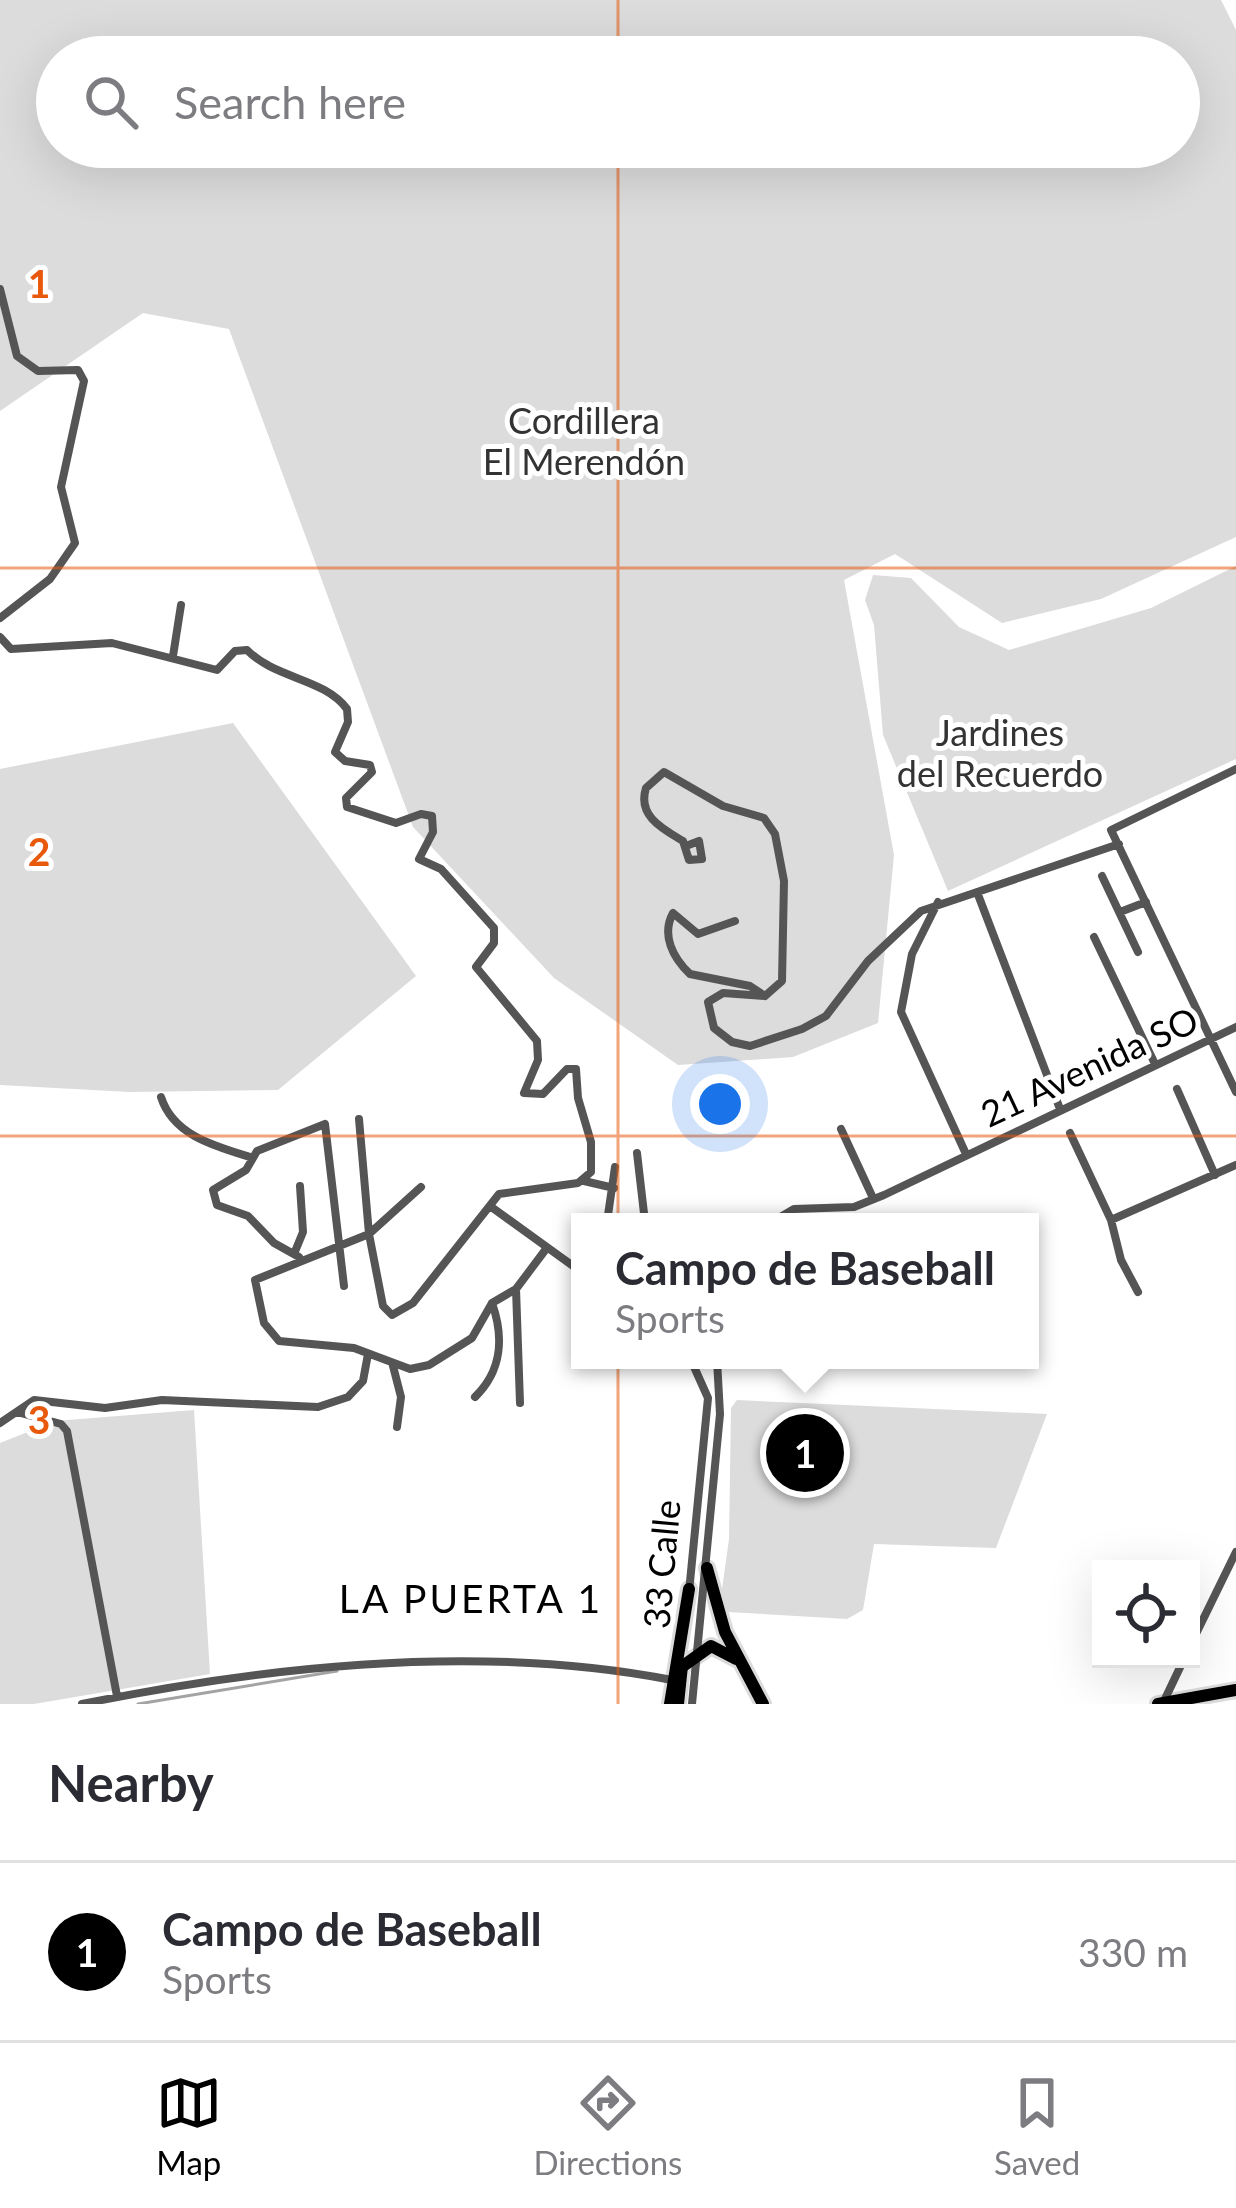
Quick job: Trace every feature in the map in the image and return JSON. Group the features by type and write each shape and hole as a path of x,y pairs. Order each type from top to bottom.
{"highway":[{"path":"707,1568 720,1617 759,1704"},
{"path":"674,1704 673,1680 689,1589"},
{"path":"683,1666 699,1651 721,1648 742,1665"},
{"path":"1161,1704 1236,1690"}],"main road":[{"name":"33 Calle","path":"674,1704 683,1666"}],"street":[{"path":"0,289 17,356 38,371 78,370 84,381 61,487 75,543 50,579 0,617"},
{"path":"173,656 181,605"},
{"path":"0,637 11,649 112,643 217,670 235,651 247,650 276,673 343,703 348,722 337,755 372,770 344,804 396,824 422,814 434,820 418,860 441,869 490,922 495,940 477,970 536,1041 538,1060 524,1093 543,1094 567,1069 578,1072 578,1098 591,1142 591,1172 584,1181"},
{"path":"1236,770 1111,829 1236,1092"},
{"path":"686,846 645,810 646,788 664,772 723,806 764,818 775,834 784,881 782,981 765,996 715,996 708,1002 714,1028 732,1042 750,1046 826,1016 868,961 921,911 1119,844"},
{"path":"1102,876 1123,911 1138,952"},
{"path":"977,892 1060,1109"},
{"path":"1123,911 1145,900"},
{"path":"938,902 912,954 902,1012 966,1154"},
{"path":"735,921 698,934 673,913 667,929 671,948 690,974 750,986 765,996"},
{"path":"1094,937 1156,1064"},
{"name":"21 Avenida SO","path":"787,1213 854,1207 1236,1027"},
{"path":"1178,1089 1215,1175"},
{"path":"161,1096 167,1116 184,1130 250,1156 325,1124 344,1286"},
{"path":"359,1119 370,1234 387,1313 398,1315 507,1191 584,1181 614,1188"},
{"path":"841,1130 872,1198"},
{"path":"1070,1132 1114,1219 1121,1260 1138,1292"},
{"path":"637,1153 645,1213"},
{"path":"250,1156 245,1169 213,1190 212,1198 248,1216 297,1256"},
{"path":"1114,1219 1236,1165"},
{"path":"609,1213 615,1167"},
{"path":"297,1256 303,1232 300,1186"},
{"path":"421,1187 370,1234 297,1256 255,1280 263,1323 279,1342 368,1354 410,1369 443,1357 472,1338 492,1303 515,1289 546,1250"},
{"path":"490,1206 571,1265"},
{"path":"515,1289 520,1403"},
{"path":"475,1397 493,1374 500,1352 492,1303"},
{"path":"0,1423 34,1400 105,1408 162,1400 318,1407 348,1397 363,1381 368,1354"},
{"path":"393,1364 401,1397 397,1427"},
{"name":"33 Calle","path":"692,1704 718,1431 718,1369"},
{"name":"33 Calle","path":"683,1666 708,1398 697,1370"},
{"path":"15,1412 61,1424 67,1431 111,1700"},
{"path":"704,1429 718,1431"},
{"path":"692,1540 709,1541"},
{"path":"1200,1626 1236,1552"},
{"path":"82,1704 338,1663 604,1667 673,1680"},
{"path":"1161,1704 1179,1668"}],"green space":[{"name":"Cordillera El Merendón","path":"0,0 1221,0 1236,30 1236,537 1101,599 1002,623 895,554 844,580 894,855 878,1023 793,1057 678,1065 554,978 413,827 229,329 143,313 0,411"},
{"name":"Jardines del Recuerdo","path":"1236,566 1236,759 948,891 883,735 874,625 865,600 873,575 911,578 959,627 1009,650 1151,608"},
{"path":"233,723 416,976 278,1090 130,1092 0,1085 0,769"},
{"path":"737,1400 1047,1414 996,1548 874,1544 863,1610 847,1619 728,1612 721,1597 729,1539 731,1408"},
{"path":"194,1410 210,1674 34,1704 0,1704 0,1443 55,1421"}],"waterway":[{"path":"138,1704 337,1671"}],"place":[{"name":"Campo de Baseball","path":"805,1453"}],"district":[{"name":"LA PUERTA 1","path":"471,1598"}]}
